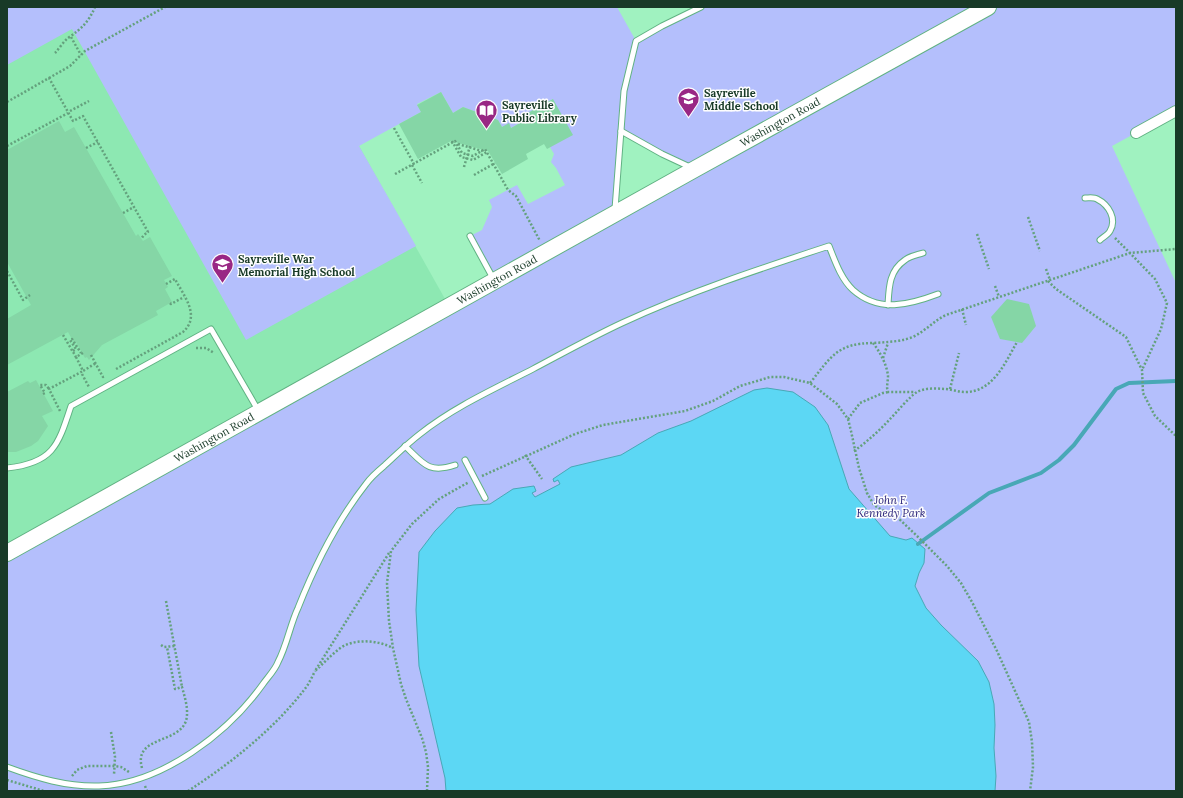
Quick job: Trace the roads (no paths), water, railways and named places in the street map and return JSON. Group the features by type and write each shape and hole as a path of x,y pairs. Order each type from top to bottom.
{"main road":[{"name":"Washington Road","path":"7,553 981,9"}],"street":[{"path":"1136,133 1176,111"}],"lane":[{"path":"615,214 624,91 636,41 662,26 701,7"},
{"path":"621,131 662,154 695,169"},
{"path":"1085,198 1096,198 1111,211 1113,221 1110,232 1100,240"},
{"path":"470,236 494,281"},
{"path":"7,767 26,774 62,783 101,786 122,783 142,777 165,767 203,746 250,702 278,663 298,607 324,550 342,519 367,482 404,446 458,407 621,323 722,282 828,246 840,271 852,289 870,301 888,305 916,302 938,294"},
{"path":"888,305 889,287 892,273 905,259 923,253"},
{"path":"7,468 34,462 43,458 61,436 71,406 211,329 259,412"},
{"path":"404,446 428,467 446,468 455,465"},
{"path":"466,460 485,498"}],"waterway":[{"path":"918,544 989,493 1041,473 1059,460 1074,445 1116,389 1129,383 1176,381"}],"place":[{"name":"Sayreville Middle School","path":"689,118"},
{"name":"Sayreville Public Library","path":"487,130"},
{"name":"Sayreville War Memorial High School","path":"222,284"}],"park label":[{"name":"John F. Kennedy Park","path":"891,506"}]}
